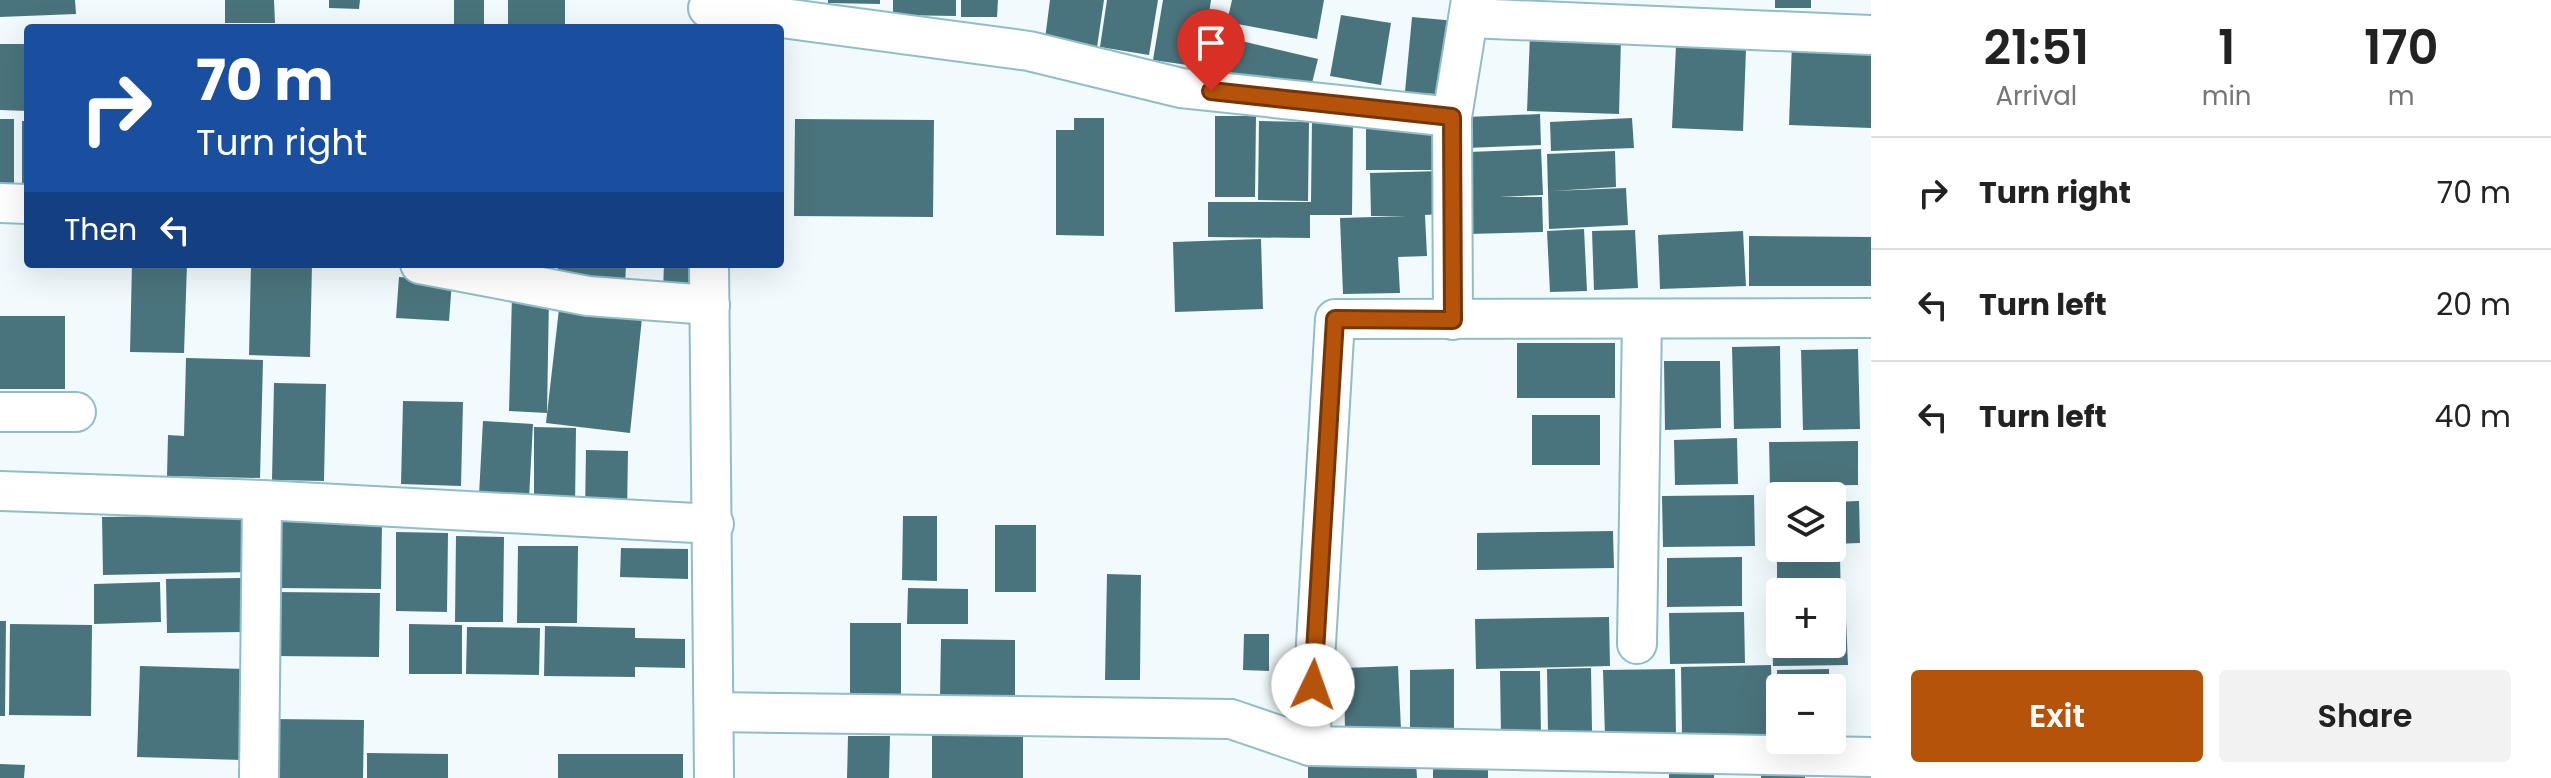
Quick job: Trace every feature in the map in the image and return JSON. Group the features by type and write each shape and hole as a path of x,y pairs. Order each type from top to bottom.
{"street":[{"path":"1453,320 1452,117 1470,9 1871,35"},
{"path":"708,12 1029,51 1181,88 1452,117"},
{"path":"0,203 24,204"},
{"path":"441,268 588,296 710,305"},
{"path":"709,268 714,524 714,778"},
{"path":"1310,746 1335,319 1871,318"},
{"path":"1637,644 1642,319"},
{"path":"0,412 76,412"},
{"path":"0,491 262,500 714,524"},
{"path":"259,778 262,500"},
{"path":"714,712 1231,719 1310,746 1871,757"}],"building":[{"path":"0,0 75,0 76,14 0,17"},
{"path":"225,0 274,0 275,23 225,23"},
{"path":"329,0 360,0 359,9 329,8"},
{"path":"454,0 484,0 484,24 454,24"},
{"path":"508,0 565,0 565,24 508,24"},
{"path":"828,0 880,0 880,4 828,3"},
{"path":"893,0 956,0 956,16 893,15"},
{"path":"961,0 998,0 997,17 961,17"},
{"path":"1050,0 1104,0 1097,47 1045,39"},
{"path":"1107,0 1158,0 1149,55 1100,47"},
{"path":"1163,0 1211,0 1201,67 1153,60"},
{"path":"1232,0 1324,0 1317,39 1227,22"},
{"path":"1775,0 1811,0 1811,8 1775,8"},
{"path":"1341,15 1391,23 1381,85 1330,76"},
{"path":"1412,17 1456,21 1450,95 1405,92"},
{"path":"1212,34 1318,59 1308,99 1203,74"},
{"path":"1530,35 1621,39 1619,114 1527,111"},
{"path":"1792,43 1871,46 1871,128 1789,125"},
{"path":"0,44 24,44 24,111 0,110"},
{"path":"1676,46 1746,49 1743,131 1672,128"},
{"path":"1540,114 1541,145 1467,148 1466,117"},
{"path":"1215,116 1256,116 1255,197 1215,197"},
{"path":"1074,118 1104,118 1104,236 1056,235 1056,130 1074,130"},
{"path":"1632,118 1634,148 1551,151 1550,122"},
{"path":"0,119 14,119 14,193 0,193"},
{"path":"795,119 934,120 933,217 794,216"},
{"path":"1312,120 1353,120 1352,215 1310,215 1310,238 1208,237 1208,202 1311,202"},
{"path":"22,121 24,121 24,194"},
{"path":"1259,121 1309,122 1308,201 1258,200"},
{"path":"1366,122 1443,122 1442,170 1366,170"},
{"path":"1541,149 1543,195 1499,197 1542,197 1543,232 1468,234 1469,152"},
{"path":"1615,151 1616,187 1552,191 1626,188 1628,225 1549,229 1547,154"},
{"path":"1441,171 1442,214 1425,215 1427,256 1398,257 1400,293 1343,294 1340,218 1407,216 1371,216 1370,173"},
{"path":"1584,229 1587,291 1550,292 1547,231"},
{"path":"1635,230 1638,288 1594,290 1592,231"},
{"path":"1743,231 1746,286 1660,289 1658,235"},
{"path":"1749,236 1871,237 1871,286 1749,286"},
{"path":"1261,239 1263,309 1175,312 1173,242"},
{"path":"132,268 187,268 184,353 130,352"},
{"path":"251,268 312,268 310,357 249,355"},
{"path":"558,268 626,268 625,288 557,285"},
{"path":"664,268 696,268 695,292 663,291"},
{"path":"399,277 452,281 449,321 396,318"},
{"path":"512,295 549,296 547,413 509,411"},
{"path":"559,309 642,318 630,433 546,423"},
{"path":"0,316 65,316 65,389 0,389"},
{"path":"1517,343 1615,343 1615,398 1517,398"},
{"path":"1780,346 1781,428 1734,429 1732,347"},
{"path":"1858,349 1860,429 1803,430 1801,350"},
{"path":"186,358 263,360 260,478 167,476 168,435 184,436"},
{"path":"1664,361 1720,361 1721,428 1665,430"},
{"path":"274,383 326,384 324,481 272,480"},
{"path":"403,401 463,402 461,486 401,484"},
{"path":"1532,415 1600,415 1600,465 1532,465"},
{"path":"483,421 533,424 529,498 479,495"},
{"path":"534,427 576,428 575,506 534,507"},
{"path":"1737,438 1738,484 1675,485 1674,440"},
{"path":"1858,441 1858,485 1846,485 1846,482 1770,482 1769,442"},
{"path":"586,450 628,451 627,514 585,513"},
{"path":"1754,495 1755,546 1663,547 1662,496"},
{"path":"1846,501 1859,501 1860,543 1846,544"},
{"path":"250,515 251,572 103,575 102,517"},
{"path":"903,516 937,516 937,581 902,580"},
{"path":"278,521 382,522 381,589 277,588"},
{"path":"995,525 1036,525 1036,592 995,592"},
{"path":"1613,531 1614,568 1477,570 1477,533"},
{"path":"396,532 448,533 447,612 396,611"},
{"path":"456,536 504,537 503,622 455,622"},
{"path":"518,546 578,546 577,623 517,623"},
{"path":"621,548 688,549 688,579 620,577"},
{"path":"1742,557 1742,606 1667,607 1667,558"},
{"path":"1777,562 1840,562 1840,578 1777,578"},
{"path":"1107,574 1141,575 1140,680 1105,680"},
{"path":"242,578 243,632 167,633 166,579"},
{"path":"160,582 161,622 94,624 94,584"},
{"path":"908,588 968,589 968,624 907,624"},
{"path":"276,592 380,593 379,657 275,656"},
{"path":"1744,612 1745,663 1670,664 1669,613"},
{"path":"1609,617 1610,666 1476,669 1475,619"},
{"path":"1846,619 1848,665 1773,666 1773,658 1846,658"},
{"path":"0,621 6,621 5,716 0,716"},
{"path":"850,623 901,623 901,700 850,700"},
{"path":"10,624 92,625 91,716 9,715"},
{"path":"409,624 462,625 462,674 409,674"},
{"path":"545,626 635,628 635,638 685,639 685,668 635,667 635,677 544,676"},
{"path":"467,627 540,628 539,675 466,674"},
{"path":"1244,634 1269,634 1269,671 1243,670"},
{"path":"941,639 1015,640 1015,699 940,698"},
{"path":"1771,665 1771,674 1766,674 1766,735 1682,736 1681,667"},
{"path":"140,666 245,669 242,760 137,757"},
{"path":"1398,666 1401,729 1345,731 1344,668"},
{"path":"1591,668 1592,732 1548,733 1547,669"},
{"path":"1454,669 1454,735 1410,736 1410,670"},
{"path":"1675,669 1676,736 1605,737 1603,670"},
{"path":"1829,669 1829,674 1777,674 1777,670"},
{"path":"1500,671 1540,671 1541,736 1501,736"},
{"path":"273,719 364,720 363,778 272,778"},
{"path":"932,732 1023,733 1023,778 932,778"},
{"path":"848,736 890,736 889,778 847,778"},
{"path":"367,753 448,754 448,778 367,778"},
{"path":"558,754 683,754 683,778 558,778"},
{"path":"1805,756 1805,778 1761,778 1761,757"},
{"path":"1669,759 1715,760 1714,778 1669,778"},
{"path":"1416,761 1417,778 1308,778 1308,764"},
{"path":"1488,762 1488,778 1433,778 1433,763"},
{"path":"0,764 25,765 24,778 0,778"}],"route":[{"path":"1211,91 1452,117 1453,320 1335,319 1313,685"}]}
